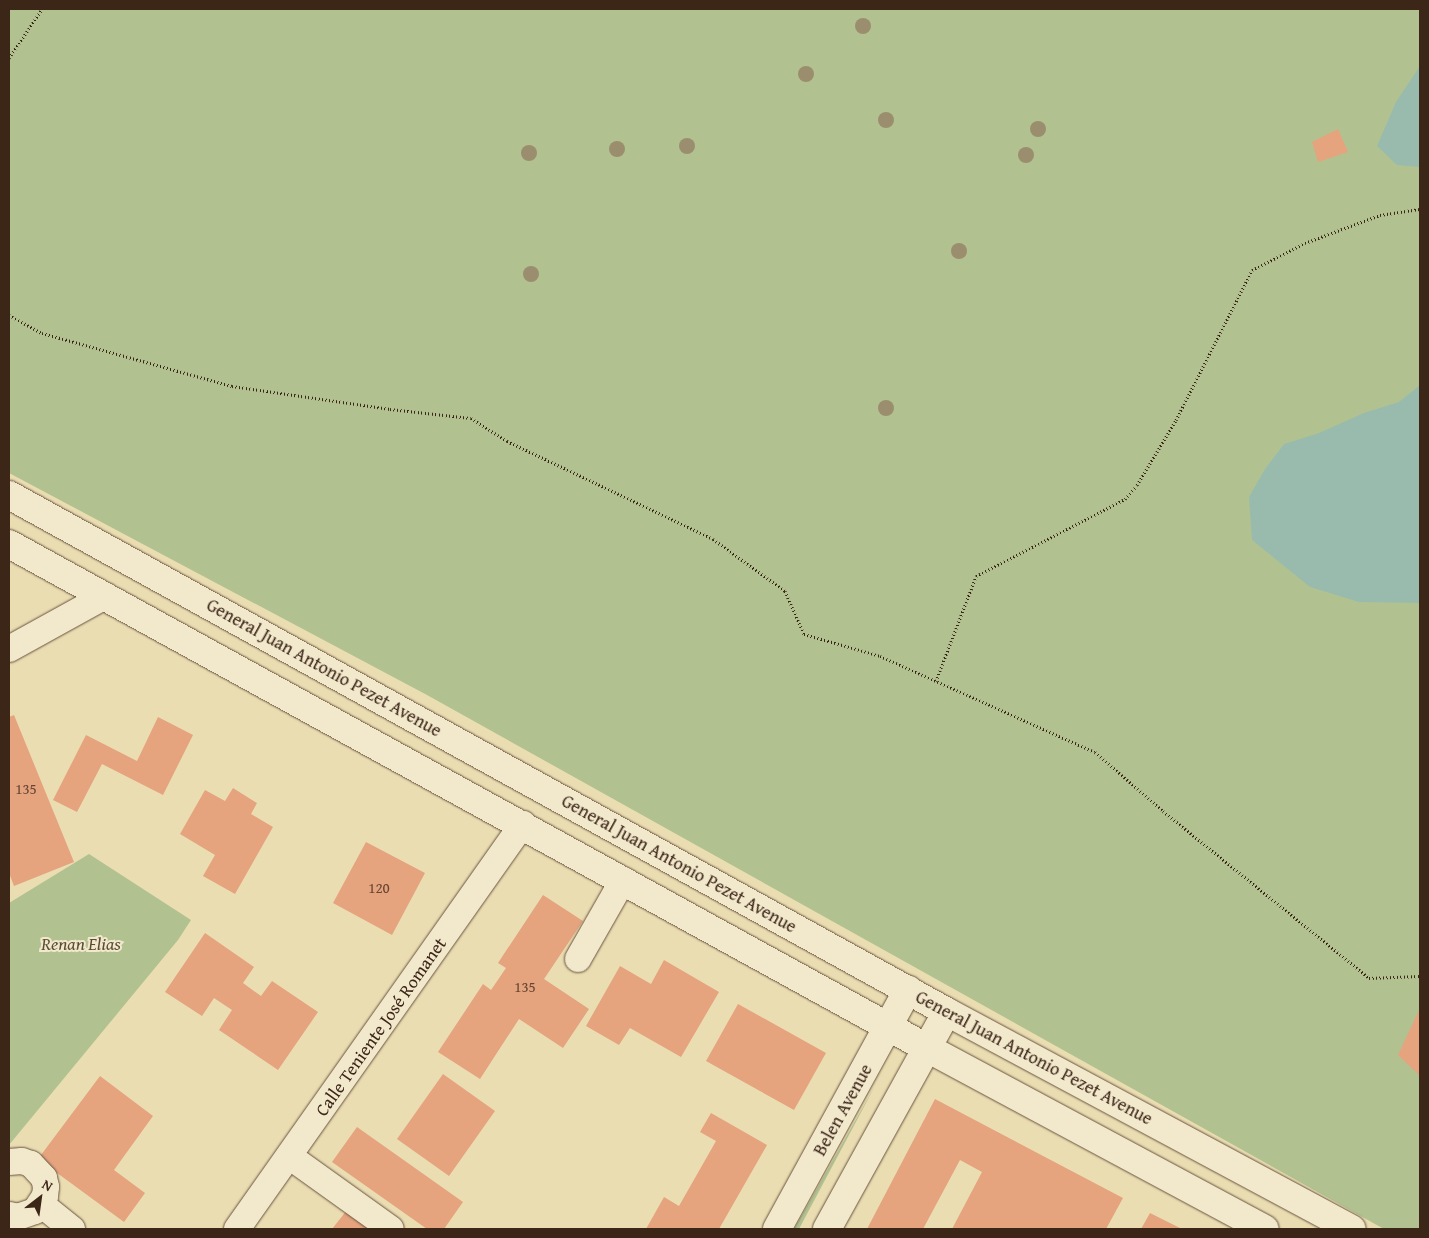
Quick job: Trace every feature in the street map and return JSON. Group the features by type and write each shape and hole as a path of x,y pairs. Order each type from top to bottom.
{"street":[{"name":"General Juan Antonio Pezet Avenue","path":"9,495 947,1012 1351,1229"},
{"path":"9,544 523,824 888,1027 1265,1229"},
{"path":"9,649 105,596"},
{"name":"Calle Teniente José Romanet","path":"237,1229 523,824"},
{"path":"578,960 623,880"},
{"name":"Belen Avenue","path":"777,1229 908,990"},
{"path":"827,1229 947,1012"},
{"path":"289,1156 391,1229"},
{"path":"9,1162 22,1161 39,1170 44,1178 46,1187 41,1204 26,1215 9,1215"},
{"path":"41,1204 72,1229"}],"path":[{"path":"9,58 42,9"},
{"path":"936,681 976,576 1125,499 1137,485 1176,420 1252,270 1305,243 1380,215 1420,209"},
{"path":"9,315 42,333 232,386 390,409 470,418 508,441 714,539 785,591 804,634 880,656 1095,752 1163,811 1369,978 1420,976"}],"green space":[{"path":"9,9 1420,9 1420,1229 1384,1229 427,695 9,473"},
{"name":"Renan Elias","path":"89,854 191,920 178,940 9,1145 9,903"},
{"path":"875,1086 799,1229 794,1229"}],"shaded area":[{"path":"1420,66 1420,167 1397,165 1377,146 1396,102"},
{"path":"1420,385 1420,603 1359,602 1310,587 1252,540 1249,497 1265,469 1284,444 1319,433 1364,413 1399,402"}],"building":[{"path":"1338,129 1348,152 1318,162 1312,142"},
{"path":"14,715 74,862 14,886 9,873 9,717"},
{"path":"158,717 193,735 163,795 102,764 77,812 53,800 86,735 137,761"},
{"path":"233,788 257,803 251,814 273,827 235,894 203,876 215,855 180,834 205,790 225,801"},
{"path":"366,842 425,873 392,935 333,903"},
{"path":"543,895 583,921 544,979 589,1009 563,1048 519,1019 480,1079 438,1052 483,984 491,990 506,968 498,963"},
{"path":"205,933 254,967 243,983 261,996 272,981 318,1012 278,1070 219,1030 232,1010 214,998 202,1016 165,992"},
{"path":"664,960 719,992 681,1057 630,1028 619,1045 586,1026 620,966 651,984"},
{"path":"738,1004 826,1053 794,1110 706,1061"},
{"path":"1420,1008 1420,1076 1398,1055"},
{"path":"443,1074 495,1111 449,1176 397,1139"},
{"path":"100,1076 153,1116 114,1170 145,1193 124,1222 38,1159"},
{"path":"935,1099 1123,1198 1106,1229 952,1229 982,1172 960,1160 923,1229 867,1229"},
{"path":"711,1113 767,1145 719,1229 646,1229 664,1197 679,1206 716,1141 700,1132"},
{"path":"357,1127 463,1202 444,1229 427,1229 332,1162"},
{"path":"347,1210 372,1229 332,1229"},
{"path":"1150,1213 1182,1229 1141,1229"}]}
